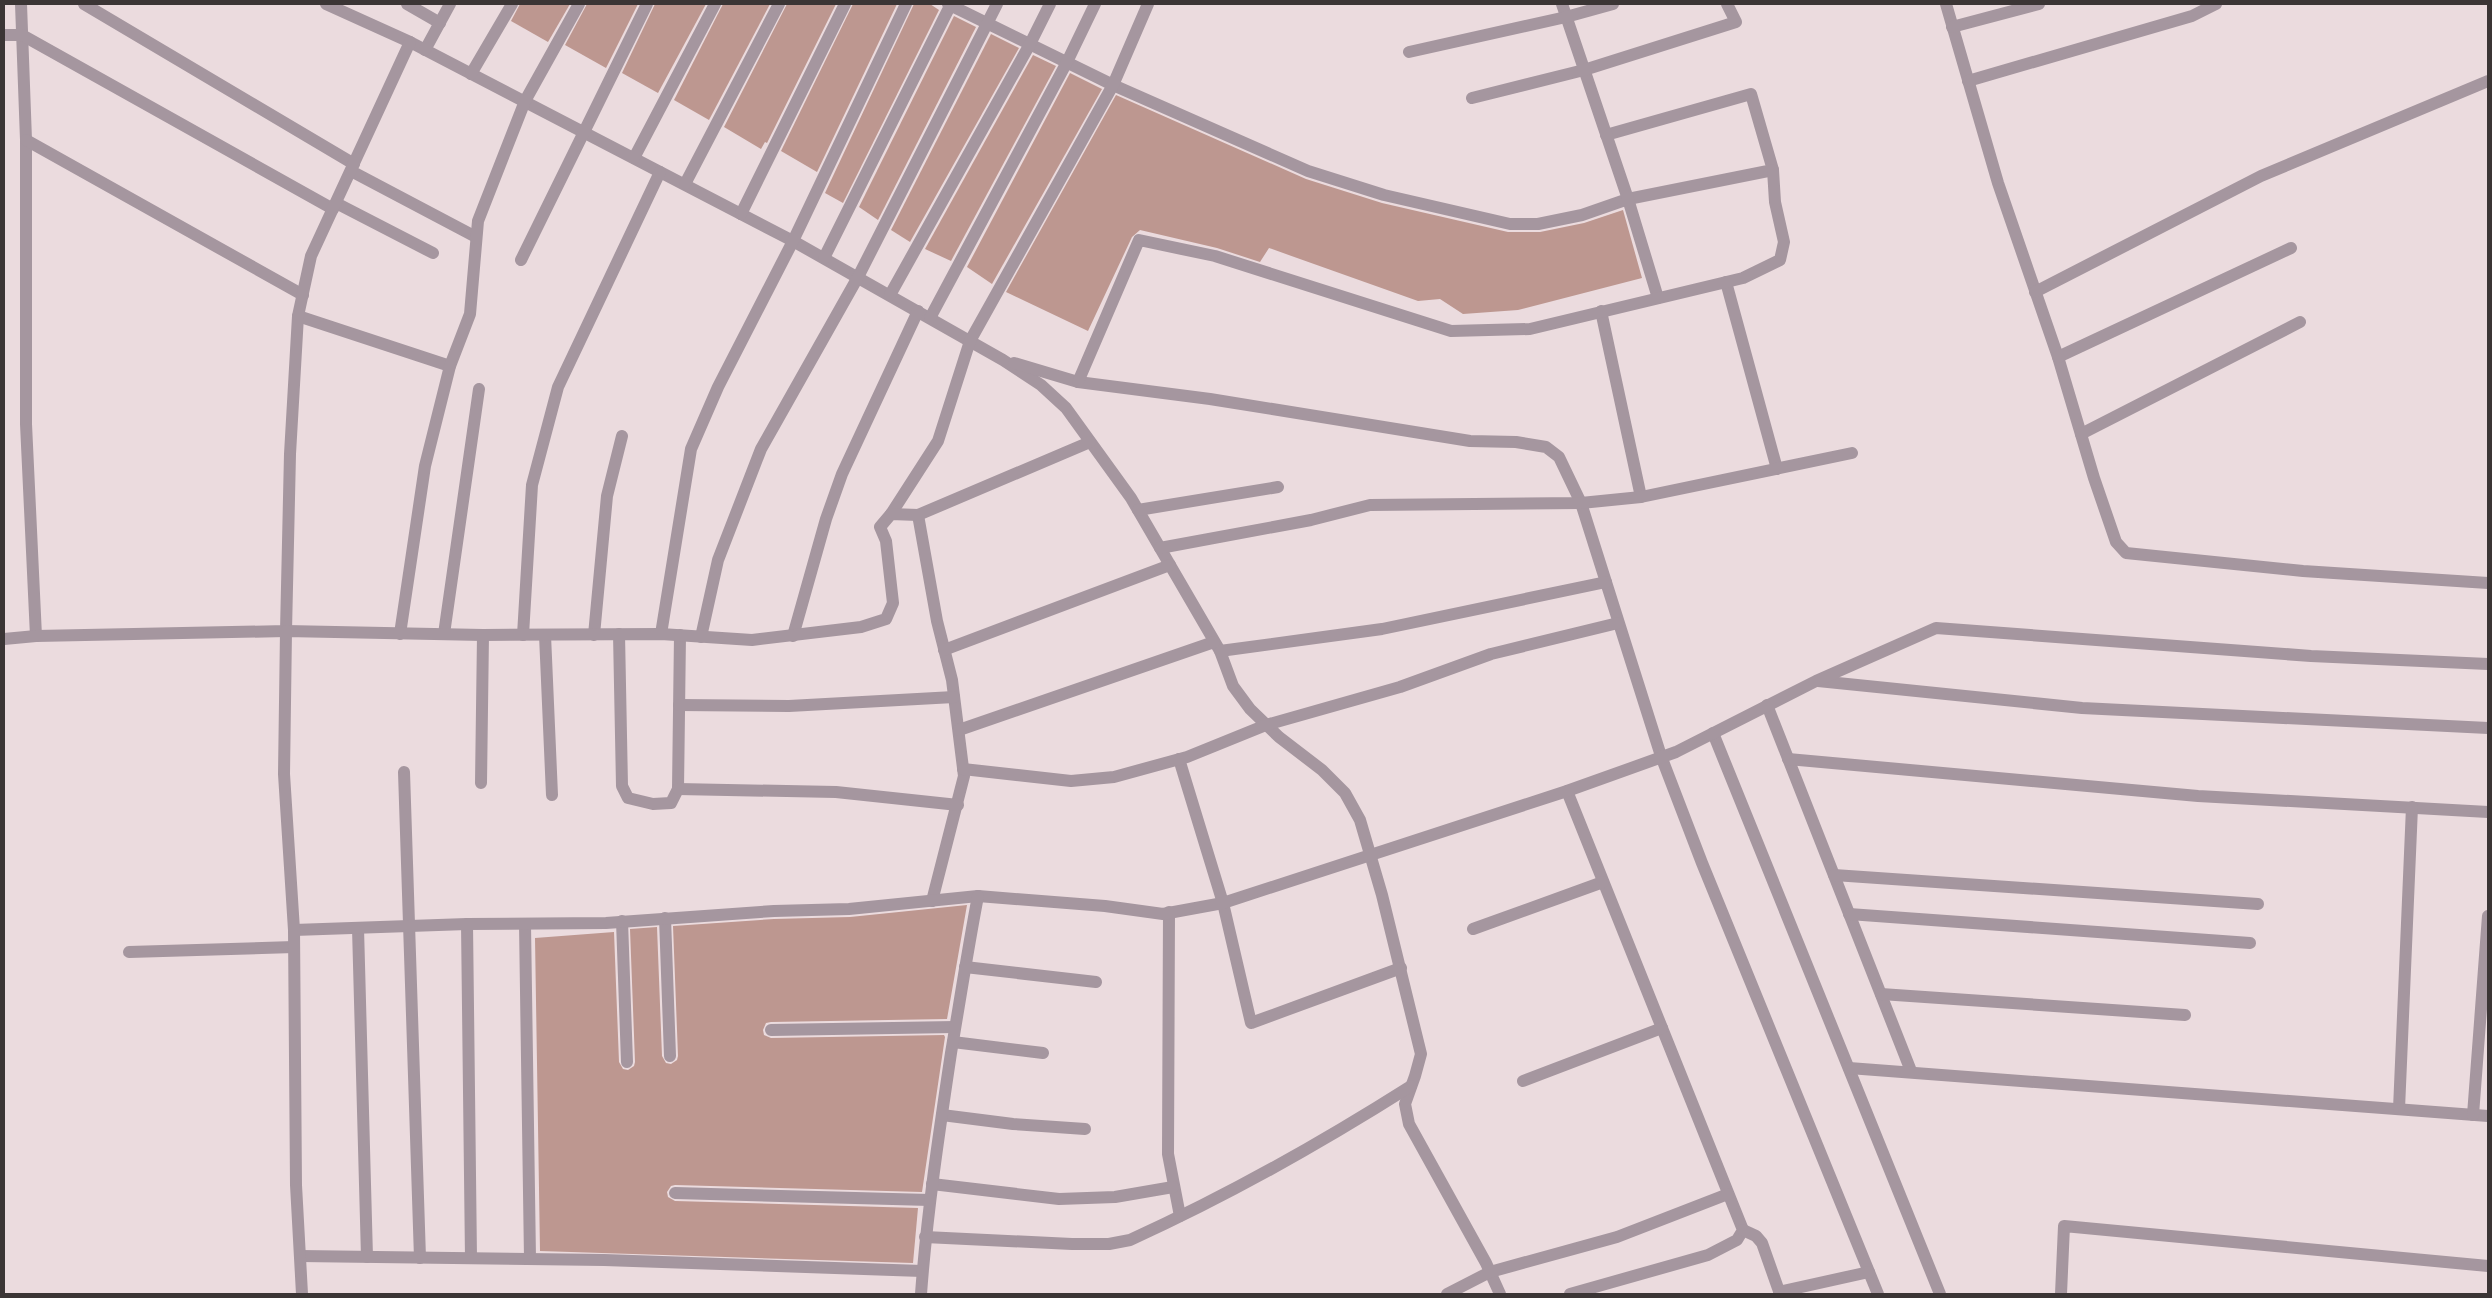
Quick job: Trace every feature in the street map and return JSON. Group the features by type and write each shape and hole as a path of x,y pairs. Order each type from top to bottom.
{"street":[{"path":"21,4 26,140 26,424 36,636"},
{"path":"84,4 352,167 476,237"},
{"path":"326,4 410,42 793,241 1004,360 1041,385 1066,408 1138,510 1217,647 1233,686 1250,709 1266,725 1322,770 1345,793 1360,820 1401,968 1421,1054 1405,1104 1409,1124 1490,1272 1500,1294"},
{"path":"407,4 440,23"},
{"path":"425,50 450,4"},
{"path":"471,74 512,4"},
{"path":"400,634 425,466 450,366 470,314 478,221 525,101 579,4"},
{"path":"521,260 582,131 647,4"},
{"path":"634,158 715,4"},
{"path":"685,184 779,4"},
{"path":"741,214 845,4"},
{"path":"661,634 690,449 718,386 793,241 906,4"},
{"path":"824,258 949,4 1113,85 1308,171 1384,195 1510,224 1538,224 1565,219 1628,199 1773,170"},
{"path":"701,637 718,560 761,449 858,277 997,4"},
{"path":"890,295 1030,44 1050,4"},
{"path":"930,318 1067,62 1095,4"},
{"path":"4,639 36,636 286,631 483,636 661,634 752,640 861,627 886,619 893,603 886,541 880,527 891,514 938,441 970,341 1113,85 1148,4"},
{"path":"1562,4 1628,199 1658,298"},
{"path":"1409,52 1566,17 1613,4"},
{"path":"1472,98 1584,70 1736,22 1727,4"},
{"path":"1946,4 1998,183 2058,357 2110,527 2116,542 2126,553 2303,571 2488,583"},
{"path":"1952,27 2039,4"},
{"path":"1968,81 2192,16 2216,4"},
{"path":"4,35 22,35 334,206 433,253"},
{"path":"302,1294 296,1185 294,930 284,774 290,454 298,316 311,256 410,42"},
{"path":"2035,292 2261,176 2488,80"},
{"path":"1078,382 1139,240 1215,256 1451,331 1530,329 1743,278 1780,260 1784,242 1775,202 1773,170 1751,94 1606,135"},
{"path":"26,140 303,295"},
{"path":"523,635 532,485 558,386 660,172"},
{"path":"2058,357 2291,248"},
{"path":"1726,282 1776,469"},
{"path":"793,636 826,519 842,474 918,311"},
{"path":"1601,311 1641,497"},
{"path":"298,316 450,366"},
{"path":"2081,434 2300,322"},
{"path":"1004,360 1078,382 1210,399 1426,434 1470,440 1516,442 1546,447 1559,456 1581,503 1661,756 1702,863 1878,1294"},
{"path":"444,634 479,389"},
{"path":"594,635 607,496 622,436"},
{"path":"891,514 918,516 1090,442"},
{"path":"1160,548 1311,520 1370,505 1581,503 1641,497 1852,453"},
{"path":"1138,510 1278,487"},
{"path":"918,516 954,697 963,769 958,805 932,901"},
{"path":"944,650 1170,565"},
{"path":"959,730 1217,647 1382,630 1606,582"},
{"path":"963,769 1071,781 1114,777 1179,759 1266,725 1400,687 1491,654 1618,623"},
{"path":"294,930 622,921 774,911 849,909 978,896 1169,912 1223,903 1370,853 1566,791 1676,752 1816,681 1936,628 2311,656 2488,664"},
{"path":"618,634 622,786 628,798 653,804 671,803 678,789 680,636"},
{"path":"545,635 552,795"},
{"path":"481,782 483,636"},
{"path":"1816,681 2082,708 2488,728"},
{"path":"679,705 789,706 954,697"},
{"path":"1767,706 1911,1071"},
{"path":"1713,733 1940,1294"},
{"path":"1179,759 1223,903 1251,1023 1401,968"},
{"path":"1788,759 2198,796 2488,812"},
{"path":"404,772 420,1258"},
{"path":"678,789 836,792 958,805"},
{"path":"1566,791 1743,1230 1756,1236 1762,1243 1779,1293 1870,1272"},
{"path":"2399,1109 2412,807"},
{"path":"1834,875 2258,904"},
{"path":"1473,929 1604,882"},
{"path":"921,1294 925,1237 932,1184 955,1027 978,896"},
{"path":"1169,912 1168,1154 1180,1216"},
{"path":"1849,914 2250,943"},
{"path":"2473,1115 2488,916"},
{"path":"666,918 670,1056"},
{"path":"622,921 627,1062"},
{"path":"467,924 471,1258"},
{"path":"525,924 530,1259"},
{"path":"358,928 367,1257"},
{"path":"129,952 294,947"},
{"path":"965,967 1096,982"},
{"path":"1881,994 2185,1015"},
{"path":"771,1030 955,1027"},
{"path":"1523,1081 1662,1028"},
{"path":"953,1042 1043,1053"},
{"path":"1849,1068 1911,1071 2488,1116"},
{"path":"925,1237 1109,1244 1130,1240 1180,1216 1346,1127 1411,1086"},
{"path":"942,1115 1085,1129"},
{"path":"932,1184 1059,1199 1115,1196 1173,1187"},
{"path":"675,1193 930,1200"},
{"path":"1447,1294 1490,1272 1617,1237 1728,1194"},
{"path":"2061,1294 2064,1226 2488,1266"},
{"path":"1570,1294 1708,1255 1737,1240 1743,1230"},
{"path":"300,1256 530,1259 922,1271"}],"building":[{"path":"520,4 570,4 548,42 511,21"},
{"path":"587,4 638,4 606,68 565,45"},
{"path":"655,4 706,4 658,93 622,73"},
{"path":"723,4 770,4 709,120 674,100"},
{"path":"787,4 836,4 767,143 765,142 761,149 724,127"},
{"path":"853,4 897,4 817,172 781,151"},
{"path":"914,4 930,4 939,10 843,203 825,193"},
{"path":"954,16 976,27 878,220 859,207"},
{"path":"991,34 1019,48 910,242 891,230"},
{"path":"1033,55 1056,66 951,261 925,249"},
{"path":"1070,73 1102,89 992,284 967,267"},
{"path":"1116,95 1306,179 1382,203 1508,232 1540,232 1584,223 1623,210 1642,278 1518,310 1463,314 1440,299 1418,301 1269,248 1260,262 1217,248 1140,230 1132,237 1088,331 1006,292"},
{"path":"967,905 947,1019 771,1022 766,1023 763,1030 764,1035 771,1038 944,1035 922,1192 675,1185 671,1186 667,1192 668,1197 675,1201 918,1208 913,1263 540,1251 535,938 614,932 619,1062 623,1069 628,1070 634,1066 635,1062 630,929 657,927 662,1056 666,1063 671,1064 677,1060 678,1056 673,926 774,919 850,917"}]}
